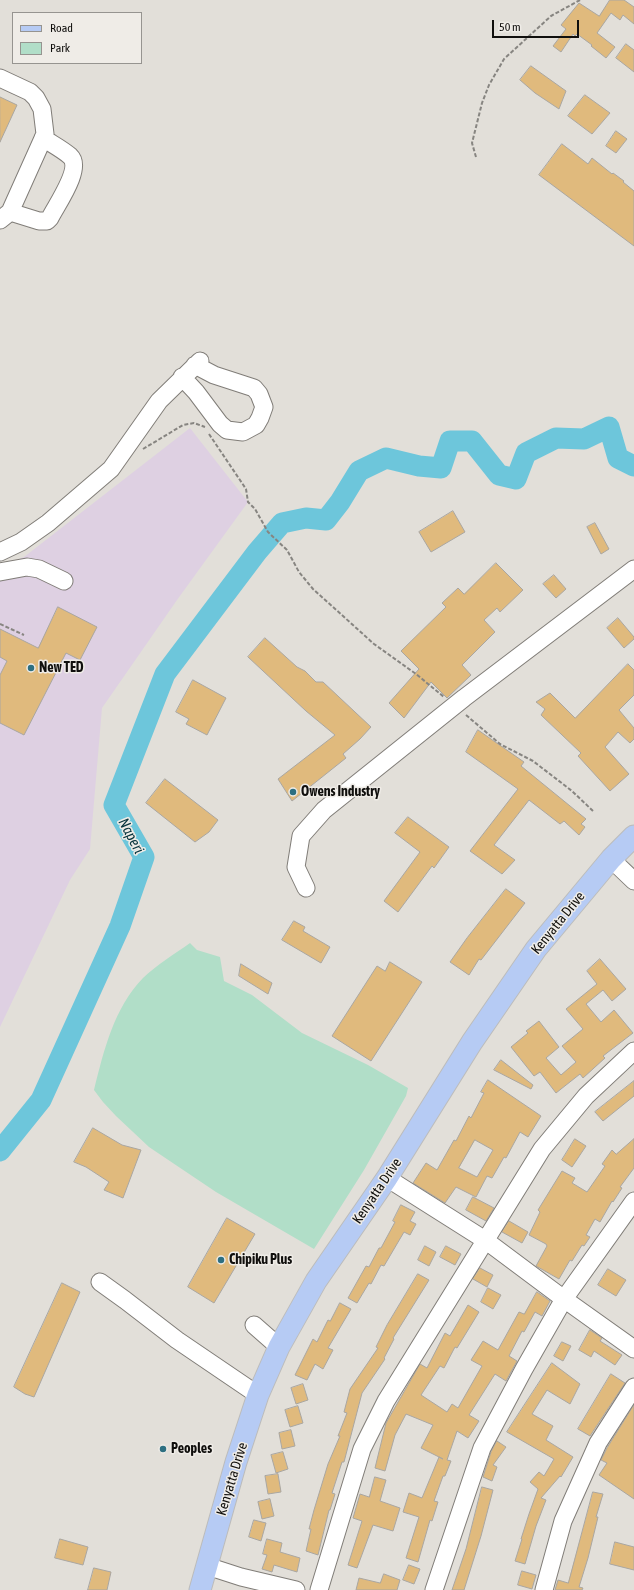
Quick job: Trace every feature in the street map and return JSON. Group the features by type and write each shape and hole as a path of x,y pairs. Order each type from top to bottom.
{"main road":[{"name":"Kenyatta Drive","path":"200,1590 236,1462 258,1395 279,1347 316,1281 387,1178 472,1042 536,949 611,859 634,836"}],"street":[{"path":"0,78 30,92 36,98 42,109 45,134 43,138 5,216 47,221 73,174 74,162 70,156 43,138"},
{"path":"0,552 21,542 48,523 111,469 159,401 182,378 197,363 214,375 254,388 260,394 264,407 260,418 251,429 243,432 227,430 220,424 196,392 182,378"},
{"path":"0,572 27,567 39,570 64,581"},
{"path":"306,888 296,867 301,836 324,810 455,706 634,569"},
{"path":"611,859 634,880"},
{"path":"319,1590 362,1450 386,1401 542,1149 586,1096 634,1051"},
{"path":"387,1178 485,1240 564,1300 634,1349"},
{"path":"434,1590 482,1448 524,1369 564,1300 634,1201"},
{"path":"100,1282 177,1340 258,1395"},
{"path":"254,1325 279,1347"},
{"path":"544,1590 563,1521 595,1450 634,1387"},
{"path":"207,1566 241,1577 296,1590"}],"path":[{"path":"476,157 472,143 482,103 489,85 504,59 551,16 580,0"},
{"path":"137,453 183,425 194,423 204,427 246,489 248,502 255,509 268,532 286,550 299,572 312,589 374,644 416,674 500,744 533,761 572,791 593,811"},
{"path":"0,624 24,635"}],"shaded area":[{"path":"190,428 248,502 177,600 102,708 90,849 70,880 0,1027 0,566 24,557"}],"green space":[{"path":"190,943 197,950 220,957 224,981 252,995 302,1033 368,1065 408,1088 406,1096 364,1170 314,1249 216,1192 149,1147 116,1116 94,1090 111,1030 117,1016 133,990 148,973"}],"building":[{"path":"610,0 624,0 634,7 634,24 623,15 620,20 611,13 597,33 615,47 606,58 577,34 575,36 573,34 561,52 553,46 566,29 561,25 579,3 599,16"},
{"path":"626,44 634,50 634,72 616,58"},
{"path":"531,66 566,91 559,109 535,93 520,80"},
{"path":"585,95 610,113 592,134 568,116"},
{"path":"0,97 17,105 0,142"},
{"path":"616,131 627,139 616,153 606,146"},
{"path":"562,144 588,164 592,158 612,174 613,173 624,181 623,182 634,191 634,246 539,175"},
{"path":"453,511 465,532 431,552 419,532"},
{"path":"595,523 609,549 601,554 587,527"},
{"path":"496,563 523,590 500,612 497,608 484,620 495,632 462,665 471,675 447,698 431,682 404,718 389,703 419,669 401,651 446,607 442,603 458,588 464,594"},
{"path":"554,575 566,589 556,598 543,584"},
{"name":"New TED","path":"58,607 97,627 80,660 66,653 24,735 0,723 0,675 7,661 0,657 0,629 38,648"},
{"path":"618,618 634,637 634,639 624,648 607,628"},
{"path":"265,638 316,682 323,682 371,727 343,754 346,758 292,801 278,779 335,735 306,711 248,657"},
{"path":"628,664 634,670 634,695 619,710 634,728 634,739 630,743 618,732 605,747 629,774 610,791 578,756 581,753 541,715 545,709 536,702 550,693 575,718"},
{"path":"193,680 226,698 207,735 186,724 189,719 176,712"},
{"path":"478,730 524,762 521,766 586,819 581,824 585,827 579,835 564,821 560,824 529,800 494,845 515,860 502,874 470,851 518,789 466,752"},
{"path":"165,779 218,820 209,832 195,842 146,803"},
{"path":"408,817 449,847 434,868 432,866 398,912 384,901 420,852 395,833"},
{"path":"506,889 525,903 481,960 479,959 469,975 450,962"},
{"path":"294,921 305,927 303,931 330,947 321,963 282,940"},
{"path":"600,959 626,989 612,1001 603,990 586,1004 601,1022 614,1010 633,1033 603,1056 605,1058 583,1078 580,1074 556,1093 540,1072 534,1076 511,1047 528,1033 526,1031 539,1021 559,1047 546,1058 561,1075 576,1062 562,1046 583,1029 566,1009 597,984 587,971"},
{"path":"390,962 422,982 371,1061 332,1036 377,966 385,971"},
{"path":"241,964 272,983 268,994 239,976"},
{"path":"501,1060 533,1085 531,1089 494,1070"},
{"path":"488,1080 541,1116 528,1137 520,1132 506,1158 504,1157 492,1178 487,1176 476,1197 456,1187 445,1203 413,1183 426,1163 437,1170 454,1140 456,1141 469,1116 471,1118 484,1093 481,1092","holes":["475,1140 493,1150 477,1177 459,1168"]},
{"path":"634,1081 634,1096 603,1121 595,1112"},
{"path":"93,1128 122,1145 141,1150 123,1198 104,1190 109,1182 86,1167 74,1162"},
{"path":"575,1139 586,1146 572,1167 562,1160"},
{"path":"634,1139 634,1168 620,1187 622,1188 613,1202 612,1201 600,1222 595,1219 586,1235 590,1237 584,1246 582,1245 572,1261 570,1260 559,1279 536,1266 547,1246 529,1235 540,1212 538,1210 562,1171 575,1178 572,1183 587,1192 605,1166 602,1164 612,1150 616,1154"},
{"path":"473,1197 494,1208 486,1221 466,1210"},
{"path":"401,1205 415,1212 410,1221 416,1224 410,1235 404,1232 384,1266 381,1265 371,1284 369,1283 357,1303 348,1298 366,1266 369,1267 379,1248 381,1248 395,1222 393,1221"},
{"name":"Chipiku Plus","path":"227,1218 255,1234 214,1303 188,1287"},
{"path":"509,1221 528,1232 522,1243 502,1232"},
{"path":"425,1246 436,1252 429,1266 418,1260"},
{"path":"446,1246 461,1254 455,1265 440,1257"},
{"path":"480,1268 493,1275 487,1287 473,1279"},
{"path":"608,1269 626,1280 616,1296 598,1285"},
{"path":"418,1274 429,1280 393,1338 394,1339 384,1358 385,1359 362,1393 344,1462 342,1462 332,1493 335,1494 329,1510 318,1555 306,1551 311,1529 309,1529 314,1510 328,1464 340,1436 338,1436 347,1413 344,1412 350,1389 378,1348 376,1347 387,1325"},
{"path":"62,1283 80,1292 34,1397 25,1394 14,1387"},
{"path":"488,1288 501,1295 493,1309 481,1302"},
{"path":"537,1292 550,1301 542,1316 535,1312 524,1332 522,1331 509,1356 517,1361 506,1381 495,1374 469,1415 479,1421 468,1438 457,1431 447,1460 451,1461 445,1476 443,1476 434,1501 438,1502 432,1521 430,1520 418,1562 406,1558 419,1517 403,1512 409,1493 422,1498 439,1457 421,1448 433,1425 406,1414 395,1435 385,1471 375,1468 386,1423 420,1364 427,1368 445,1333 450,1336 468,1305 479,1312 457,1348 455,1347 444,1368 440,1366 421,1395 447,1412 452,1404 458,1408 482,1366 471,1360 483,1341 498,1350 519,1312 524,1314"},
{"path":"340,1303 351,1309 328,1348 333,1350 323,1369 315,1364 307,1380 295,1375 313,1339 317,1342 328,1320 330,1321"},
{"path":"590,1330 602,1338 600,1341 622,1355 615,1365 594,1351 591,1357 579,1350"},
{"path":"562,1342 571,1346 563,1361 554,1356"},
{"path":"552,1363 580,1384 570,1404 547,1390 532,1414 553,1426 546,1440 573,1457 561,1477 560,1476 541,1498 546,1500 536,1526 525,1564 515,1561 538,1489 530,1482 539,1472 544,1476 554,1459 507,1432"},
{"path":"611,1374 625,1383 590,1436 578,1429"},
{"path":"303,1384 308,1400 296,1404 291,1388"},
{"path":"634,1405 634,1499 599,1475 607,1463 601,1460 607,1448"},
{"path":"298,1406 303,1423 290,1427 285,1410"},
{"path":"291,1430 295,1446 282,1449 279,1433"},
{"path":"497,1441 506,1447 493,1465 497,1467 492,1481 483,1477 491,1452"},
{"path":"283,1452 288,1469 276,1473 271,1455"},
{"path":"278,1474 281,1492 268,1494 265,1476"},
{"path":"375,1477 386,1480 380,1501 400,1508 393,1531 373,1525 357,1568 348,1565 362,1521 353,1518 360,1494 369,1497"},
{"path":"482,1487 493,1490 481,1536 464,1590 452,1590 466,1549"},
{"path":"593,1492 603,1494 596,1517 598,1517 588,1558 579,1587 583,1588 582,1590 555,1590 558,1580 568,1583"},
{"path":"270,1499 274,1516 262,1519 258,1502"},
{"path":"254,1520 266,1523 261,1541 249,1537"},
{"path":"60,1539 88,1547 83,1565 55,1558"},
{"path":"267,1539 282,1543 280,1552 300,1558 297,1572 274,1565 272,1572 262,1569 267,1555 263,1554"},
{"path":"615,1542 634,1547 634,1570 610,1564"},
{"path":"409,1565 420,1569 414,1584 403,1580"},
{"path":"94,1568 111,1572 107,1590 88,1590"},
{"path":"522,1571 536,1575 532,1589 518,1585"},
{"path":"384,1574 400,1580 397,1590 356,1590 359,1578 380,1583"}],"waterway":[{"name":"Naperi","path":"0,1151 41,1100 120,926 144,857 114,805 165,674 257,552 282,523 306,518 326,520 340,502 359,471 386,458 419,466 441,468 450,441 472,441 499,475 516,479 526,453 556,438 584,439 609,427 618,458 634,466"}],"place":[{"name":"New TED","path":"31,668"},
{"name":"Owens Industry","path":"293,792"},
{"name":"Chipiku Plus","path":"221,1260"},
{"name":"Peoples","path":"163,1449"}]}
